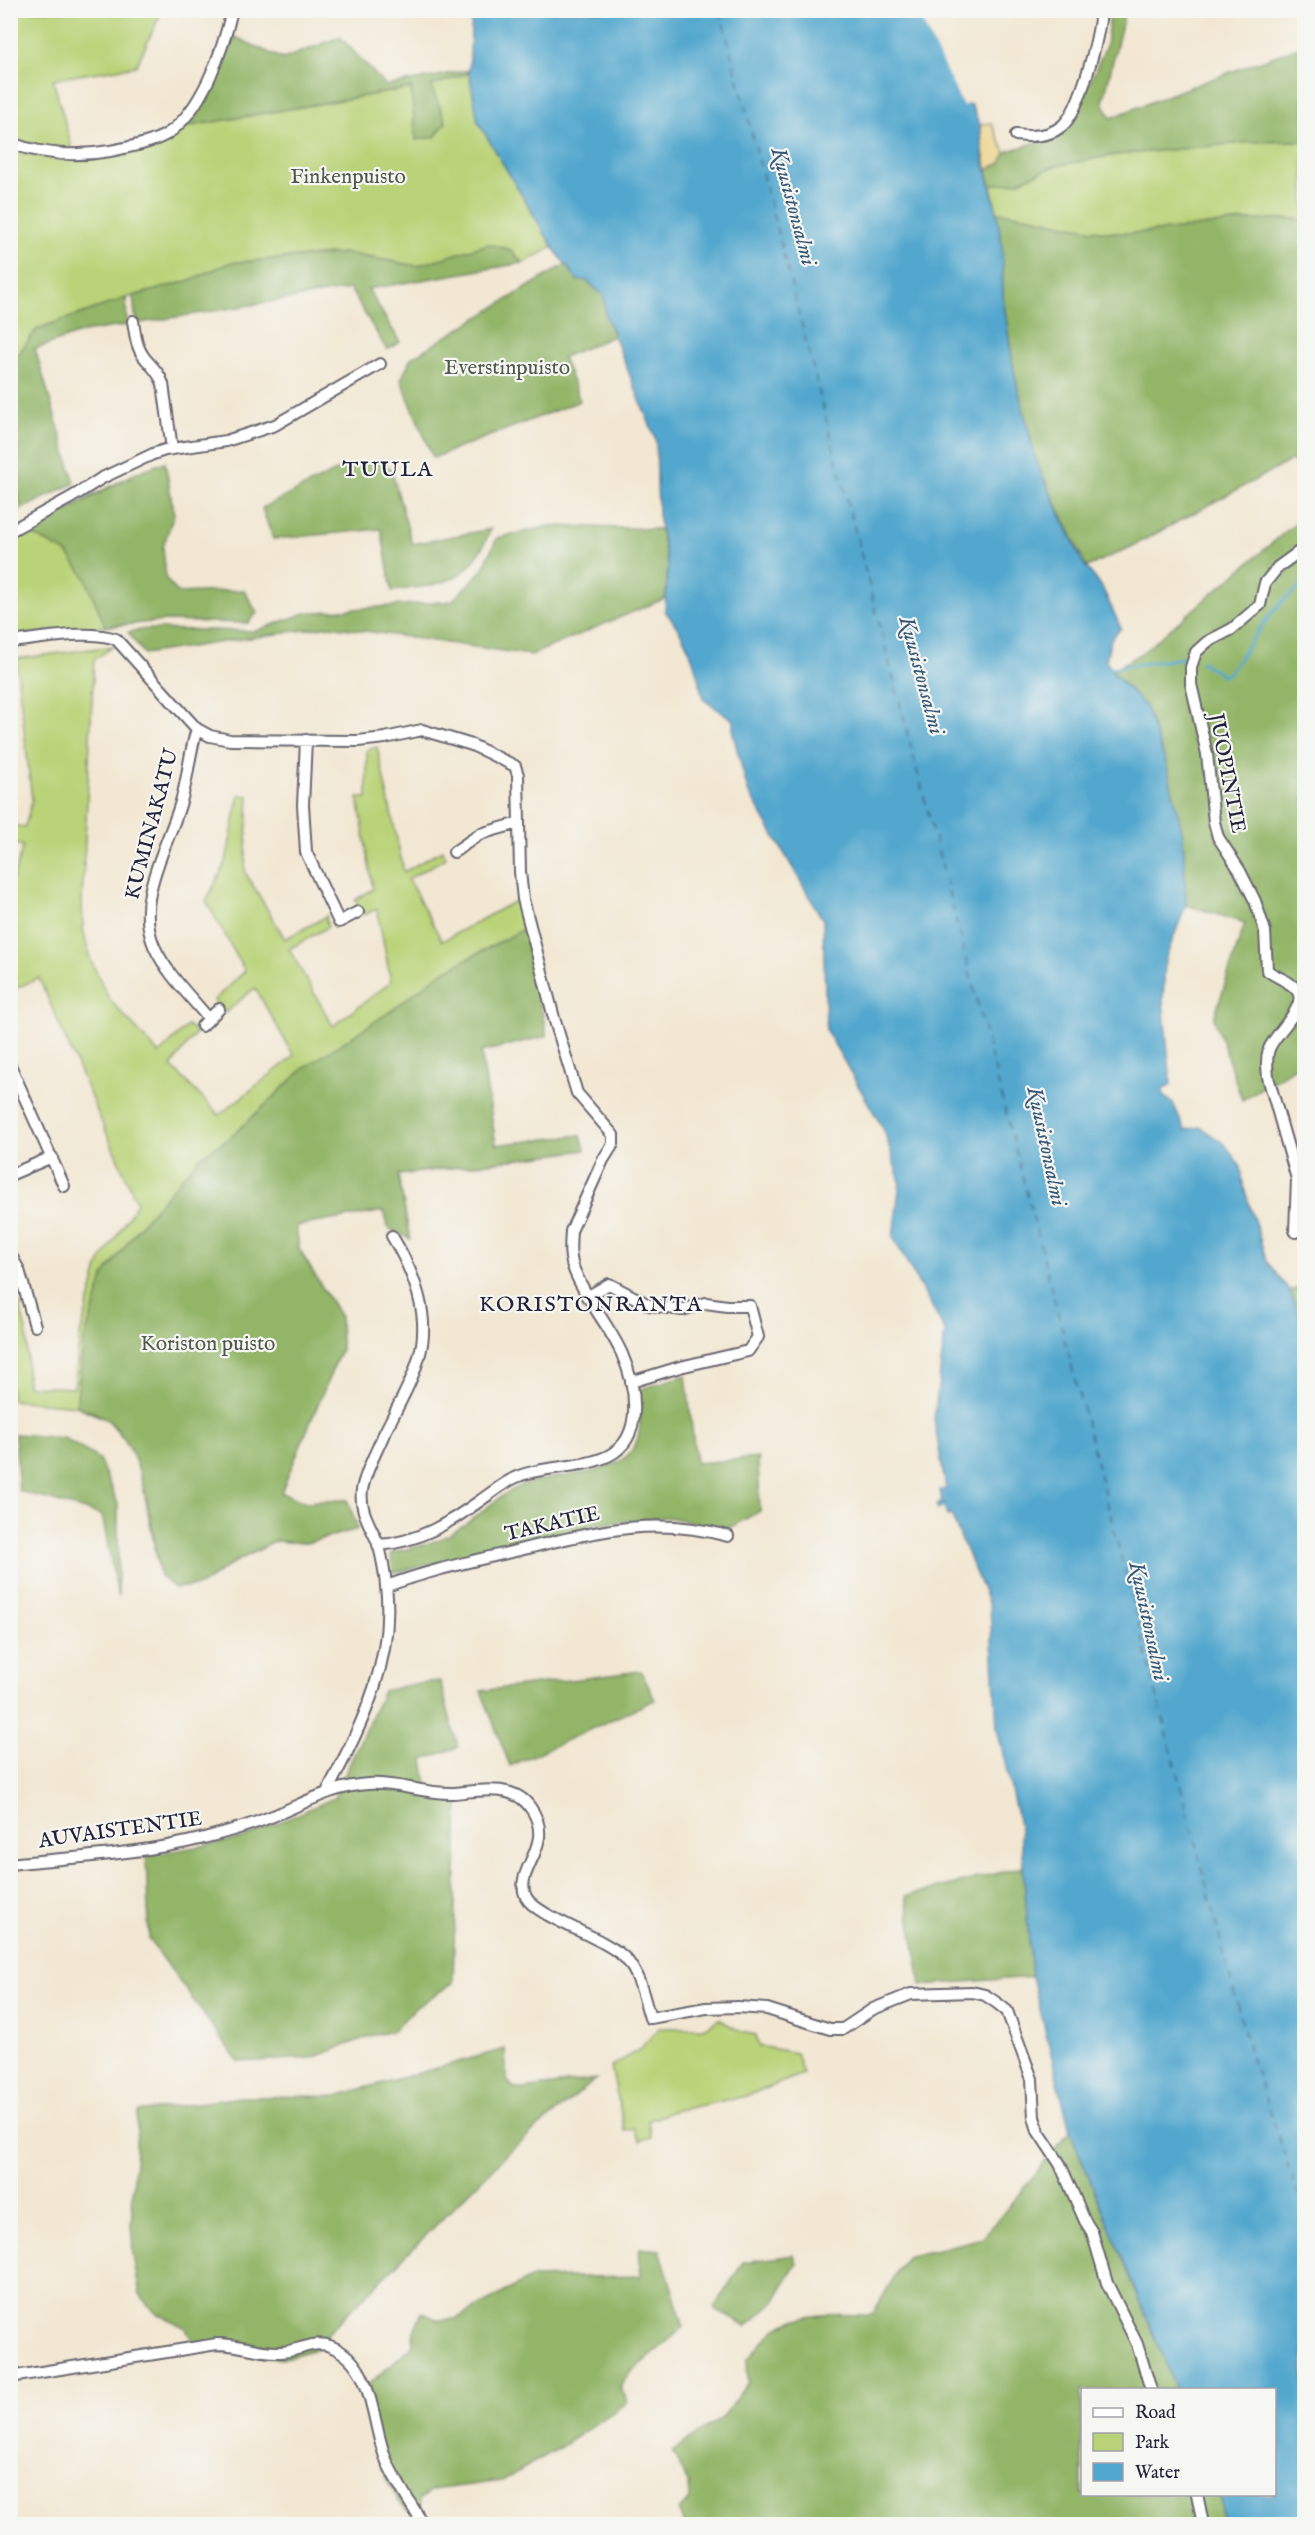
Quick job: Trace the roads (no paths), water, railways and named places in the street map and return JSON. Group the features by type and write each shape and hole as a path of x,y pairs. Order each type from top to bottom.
{"street":[{"path":"10,144 48,153 96,153 142,143 168,133 192,107 203,90 224,44 232,10"},
{"path":"1016,135 1045,134 1062,125 1074,104 1090,65 1099,30 1101,10"},
{"path":"133,321 139,348 143,356 160,374 164,384 172,449"},
{"path":"10,531 102,478 153,454 226,441 275,425 380,364"},
{"name":"JUOPINTIE","path":"1295,1232 1297,1179 1268,1077 1266,1062 1275,1038 1300,1005 1300,994 1293,986 1267,970 1265,931 1255,900 1218,837 1214,822 1205,745 1191,684 1191,667 1196,652 1207,642 1232,629 1260,605 1265,583 1278,567 1305,548"},
{"path":"10,642 73,636 106,636 116,639 197,729 210,736 230,740 372,740 422,730 472,745 515,766 518,776 520,872 524,899 560,1037 577,1093 613,1136 613,1144 603,1160 571,1231 570,1244 574,1270 587,1297 621,1353 631,1382 634,1417 632,1429 626,1441 610,1455 597,1460 516,1476 448,1524 425,1534 378,1545"},
{"name":"KUMINAKATU","path":"197,729 182,798 152,887 147,919 154,946 166,968 205,1022 219,1009"},
{"path":"306,740 303,805 306,852 339,922 358,912"},
{"path":"454,852 480,834 519,823"},
{"path":"10,1065 64,1186"},
{"path":"10,1175 52,1156"},
{"path":"327,1792 370,1704 378,1682 387,1614 387,1586 378,1545 362,1508 363,1483 416,1363 423,1333 420,1304 415,1285 392,1236"},
{"path":"10,1254 19,1270 35,1326"},
{"path":"587,1297 609,1284 649,1305 682,1310 706,1303 750,1306 758,1337 748,1351 680,1367 631,1382"},
{"name":"TAKATIE","path":"387,1586 427,1572 631,1526 701,1528 728,1536"},
{"name":"AUVAISTENTIE","path":"10,1864 145,1850 204,1838 272,1816 327,1792 368,1784 390,1784 430,1792 499,1790 516,1796 529,1805 537,1820 540,1838 524,1884 526,1898 539,1909 613,1949 626,1959 640,1985 650,2018 706,2008 738,2007 767,2009 830,2029 843,2029 873,2009 910,1994 972,1992 984,1995 1007,2011 1032,2079 1034,2117 1038,2131 1060,2164 1084,2221 1092,2232 1107,2283 1137,2344 1150,2388"},
{"path":"10,2377 217,2344 235,2344 268,2352 283,2352 313,2344 329,2345 344,2355 362,2375 371,2394 373,2418 388,2464 423,2524"},
{"path":"1197,2496 1203,2524"}],"water":[{"name":"Kuusistonsalmi","path":"472,11 921,11 963,104 971,105 980,125 984,161 997,212 1002,246 1003,297 1014,372 1037,464 1083,563 1102,587 1121,628 1111,639 1106,660 1114,674 1145,706 1166,763 1183,835 1186,905 1165,960 1163,1000 1171,1084 1163,1089 1163,1096 1173,1103 1185,1130 1200,1127 1225,1144 1241,1167 1243,1184 1267,1262 1290,1291 1304,1332 1304,2524 1224,2524 1220,2496 1276,2496 1276,2388 1176,2388 1070,2131 1032,1977 1020,1829 997,1728 990,1607 951,1515 947,1516 944,1505 938,1509 936,1505 942,1502 940,1490 946,1489 934,1420 945,1331 893,1237 900,1182 884,1130 826,1030 823,920 748,791 733,734 733,720 703,699 690,652 680,631 665,611 668,566 658,515 656,440 606,316 604,296 586,280 578,281 554,249 478,122 469,73"}],"waterway":[{"path":"10,541 23,534"},
{"path":"1201,662 1222,675 1228,674 1262,625 1281,603 1304,585"},
{"path":"1111,668 1191,657"}],"district":[{"name":"TUULA","path":"388,468"},
{"name":"KORISTONRANTA","path":"591,1303"}],"park label":[{"name":"Finkenpuisto","path":"348,176"},
{"name":"Everstinpuisto","path":"507,367"},
{"name":"Koriston puisto","path":"208,1343"}]}
